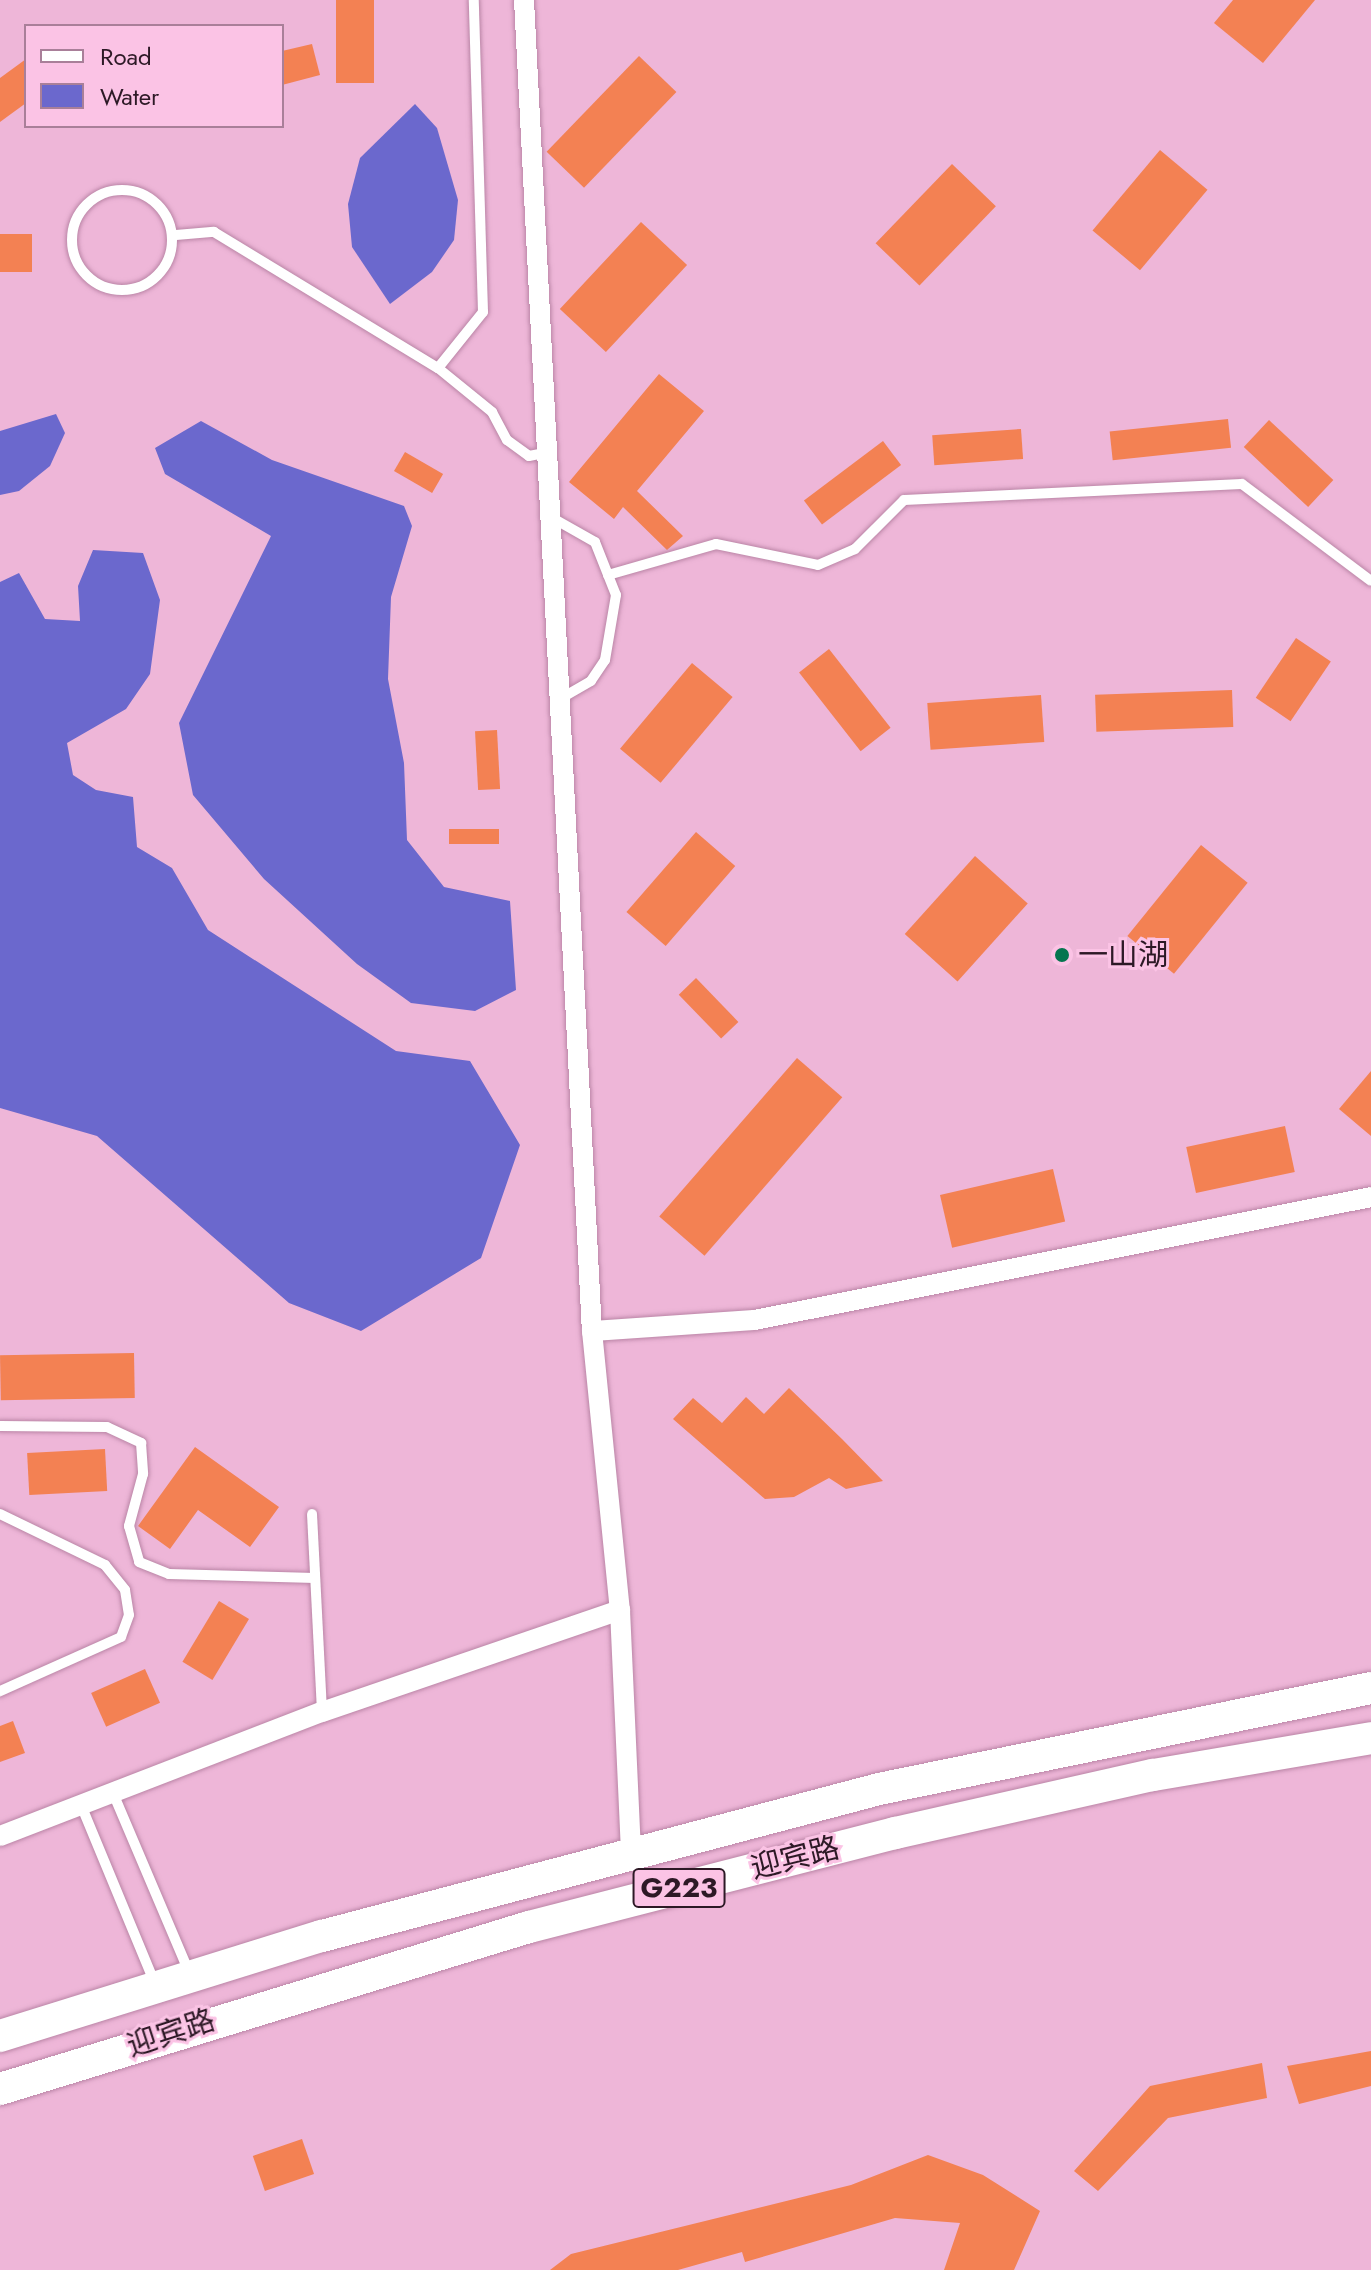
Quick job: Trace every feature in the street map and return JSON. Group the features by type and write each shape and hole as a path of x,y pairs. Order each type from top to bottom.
{"highway":[{"name":"迎宾路","path":"0,2036 189,1974 631,1852 879,1789 1371,1688"},
{"name":"迎宾路","path":"0,2089 529,1927 895,1833 1153,1775 1371,1738"}],"street":[{"path":"524,0 547,515 592,1331 620,1610 631,1852"},
{"path":"592,1331 755,1320 1371,1197"},
{"path":"0,1836 322,1712 620,1610"}],"lane":[{"path":"438,368 483,312 474,0"},
{"path":"143,192 176,235 169,262 146,285 124,291 89,278 72,253 74,217 98,193 143,192"},
{"path":"176,235 214,232 438,368 492,412 507,440 529,456 544,453"},
{"path":"608,575 716,544 818,565 855,549 904,500 1242,484 1371,581"},
{"path":"547,515 595,542 616,595 605,660 591,681 557,700"},
{"path":"0,1426 107,1427 141,1443 143,1474 129,1526 139,1562 169,1574 315,1578"},
{"path":"0,1514 105,1565 125,1590 129,1615 121,1637 0,1691"},
{"path":"312,1514 322,1712"},
{"path":"113,1793 189,1974"},
{"path":"81,1805 155,1984"}],"water":[{"path":"415,104 437,128 458,200 454,240 432,272 390,304 352,247 348,204 360,158"},
{"path":"56,414 65,433 50,466 19,491 0,495 0,431"},
{"path":"201,421 272,460 404,506 412,526 391,597 388,679 404,763 407,840 444,887 510,901 516,990 475,1011 411,1003 357,964 264,879 193,795 179,723 271,536 165,474 155,448"},
{"path":"93,550 143,553 160,600 150,674 126,709 67,743 73,775 96,790 133,797 137,847 172,868 208,930 396,1051 470,1061 520,1145 481,1258 361,1331 289,1303 97,1136 0,1108 0,582 19,573 45,619 80,621 78,586"}],"building":[{"path":"336,0 374,0 374,83 336,83"},
{"path":"1233,0 1315,0 1263,63 1214,23"},
{"path":"312,44 320,75 284,84 284,51"},
{"path":"639,56 676,92 584,188 547,152"},
{"path":"24,60 24,104 0,122 0,78"},
{"path":"1160,150 1207,190 1140,270 1093,230"},
{"path":"952,164 996,206 919,286 876,243"},
{"path":"641,222 687,265 606,352 560,309"},
{"path":"0,234 32,234 32,272 0,272"},
{"path":"659,374 704,411 637,491 683,536 667,550 623,507 614,519 569,482"},
{"path":"1228,419 1231,448 1113,460 1110,431"},
{"path":"1269,420 1333,480 1308,507 1244,447"},
{"path":"1021,429 1023,459 934,465 932,435"},
{"path":"883,441 901,465 822,525 804,501"},
{"path":"405,452 443,474 432,493 394,471"},
{"path":"1296,638 1331,661 1291,721 1256,698"},
{"path":"829,649 891,728 861,751 799,672"},
{"path":"692,663 733,697 661,783 620,749"},
{"path":"1232,690 1233,727 1096,732 1095,695"},
{"path":"1041,695 1044,742 931,750 927,703"},
{"path":"497,730 500,789 478,790 475,731"},
{"path":"449,829 499,829 499,844 449,844"},
{"path":"696,832 735,866 666,946 626,912"},
{"path":"1201,845 1248,883 1174,974 1127,936"},
{"path":"975,856 1028,904 958,982 905,934"},
{"path":"696,978 738,1022 721,1039 679,995"},
{"path":"797,1058 842,1097 705,1256 659,1216"},
{"path":"1371,1071 1371,1136 1339,1109"},
{"path":"1285,1126 1295,1172 1196,1193 1186,1147"},
{"path":"1053,1169 1065,1222 952,1248 940,1195"},
{"path":"134,1353 135,1398 1,1400 0,1355"},
{"path":"789,1388 883,1481 846,1489 829,1478 794,1497 765,1499 673,1419 693,1398 722,1423 746,1397 764,1414"},
{"path":"195,1447 279,1507 250,1547 198,1510 170,1549 138,1526"},
{"path":"105,1449 107,1491 29,1495 27,1453"},
{"path":"219,1601 249,1619 212,1680 182,1662"},
{"path":"145,1669 160,1703 106,1727 91,1693"},
{"path":"13,1721 25,1753 0,1762 0,1726"},
{"path":"1371,2051 1371,2086 1299,2104 1287,2066"},
{"path":"1262,2063 1267,2098 1168,2118 1098,2191 1074,2171 1150,2086"},
{"path":"302,2139 314,2174 265,2191 253,2156"},
{"path":"928,2155 983,2175 1040,2211 1014,2270 944,2270 960,2223 895,2218 745,2262 742,2252 678,2270 550,2270 571,2254 851,2185"}],"place":[{"name":"一山湖","path":"1062,955"}]}
